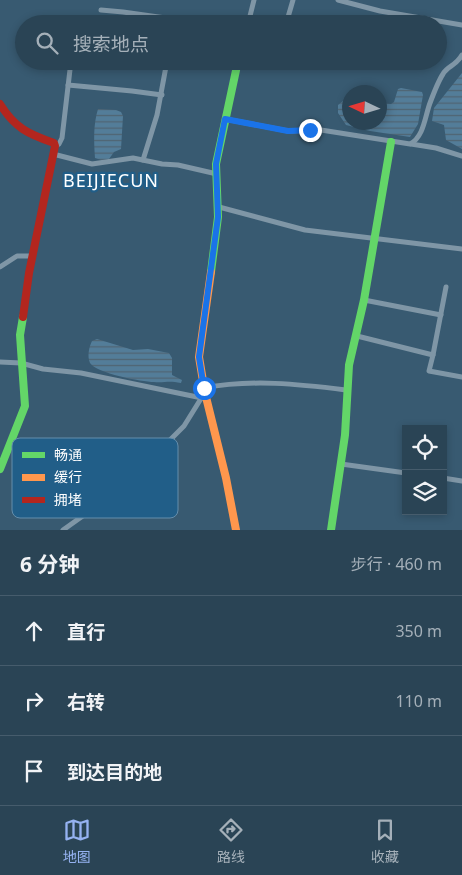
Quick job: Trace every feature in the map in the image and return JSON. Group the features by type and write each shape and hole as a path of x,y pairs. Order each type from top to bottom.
{"street":[{"path":"250,15 254,0"},
{"path":"289,15 293,0"},
{"path":"338,0 403,15"},
{"path":"101,10 138,15"},
{"path":"447,22 462,25"},
{"path":"410,144 420,133 443,74 457,63 462,55"},
{"path":"54,150 62,138 70,70"},
{"path":"142,160 154,128 162,96 166,70"},
{"path":"236,70 217,157 216,174 219,207 200,352 203,393 226,478 236,530"},
{"path":"68,85 162,96"},
{"path":"0,104 11,122 19,129 28,135 54,143 32,256 20,335 25,406 12,438"},
{"path":"225,119 288,131 321,130 436,148 462,156"},
{"path":"331,530 345,435 346,390 349,365 364,300 391,142"},
{"path":"54,150 92,164 133,158 178,165 216,174"},
{"path":"219,207 305,230 374,240 462,249"},
{"path":"0,267 17,256 32,256"},
{"path":"446,287 429,371 462,378"},
{"path":"364,300 441,315"},
{"path":"357,336 433,355"},
{"path":"0,362 21,363 43,369 81,373 203,393 236,384 294,384 346,390"},
{"path":"172,438 184,426 203,393"},
{"path":"0,469 12,439"},
{"path":"340,464 402,472"},
{"path":"447,479 462,481"},
{"path":"63,530 80,518"}],"water":[{"path":"462,73 462,149 446,140 444,125 432,121 434,108"},
{"path":"398,89 422,92 423,95 418,124 410,137 366,130 387,130 387,104 394,102"},
{"path":"342,102 342,119 338,113 338,105"},
{"path":"98,109 116,110 121,112 123,116 121,149 114,152 109,159 101,160 95,158 94,140"},
{"path":"97,339 133,350 148,349 169,353 172,358 172,375 182,380 181,383 148,382 130,379 94,367 90,363 89,352 92,341"}],"traffic: fast":[{"path":"211,272 218,217 216,164 236,70"},
{"path":"331,530 345,435 349,365 364,300 391,142"},
{"path":"12,438 25,406 20,335 23,317"},
{"path":"0,469 12,439"}],"traffic: slow":[{"path":"211,272 199,357 205,393 226,478 236,530"}],"traffic: jam":[{"path":"0,104 17,125 29,133 54,143 55,146 29,273 23,317"}],"district":[{"name":"BEIJIECUN","path":"111,180"}],"route":[{"path":"204,388 199,357 219,207 216,164 225,119 288,131 310,130"}]}
